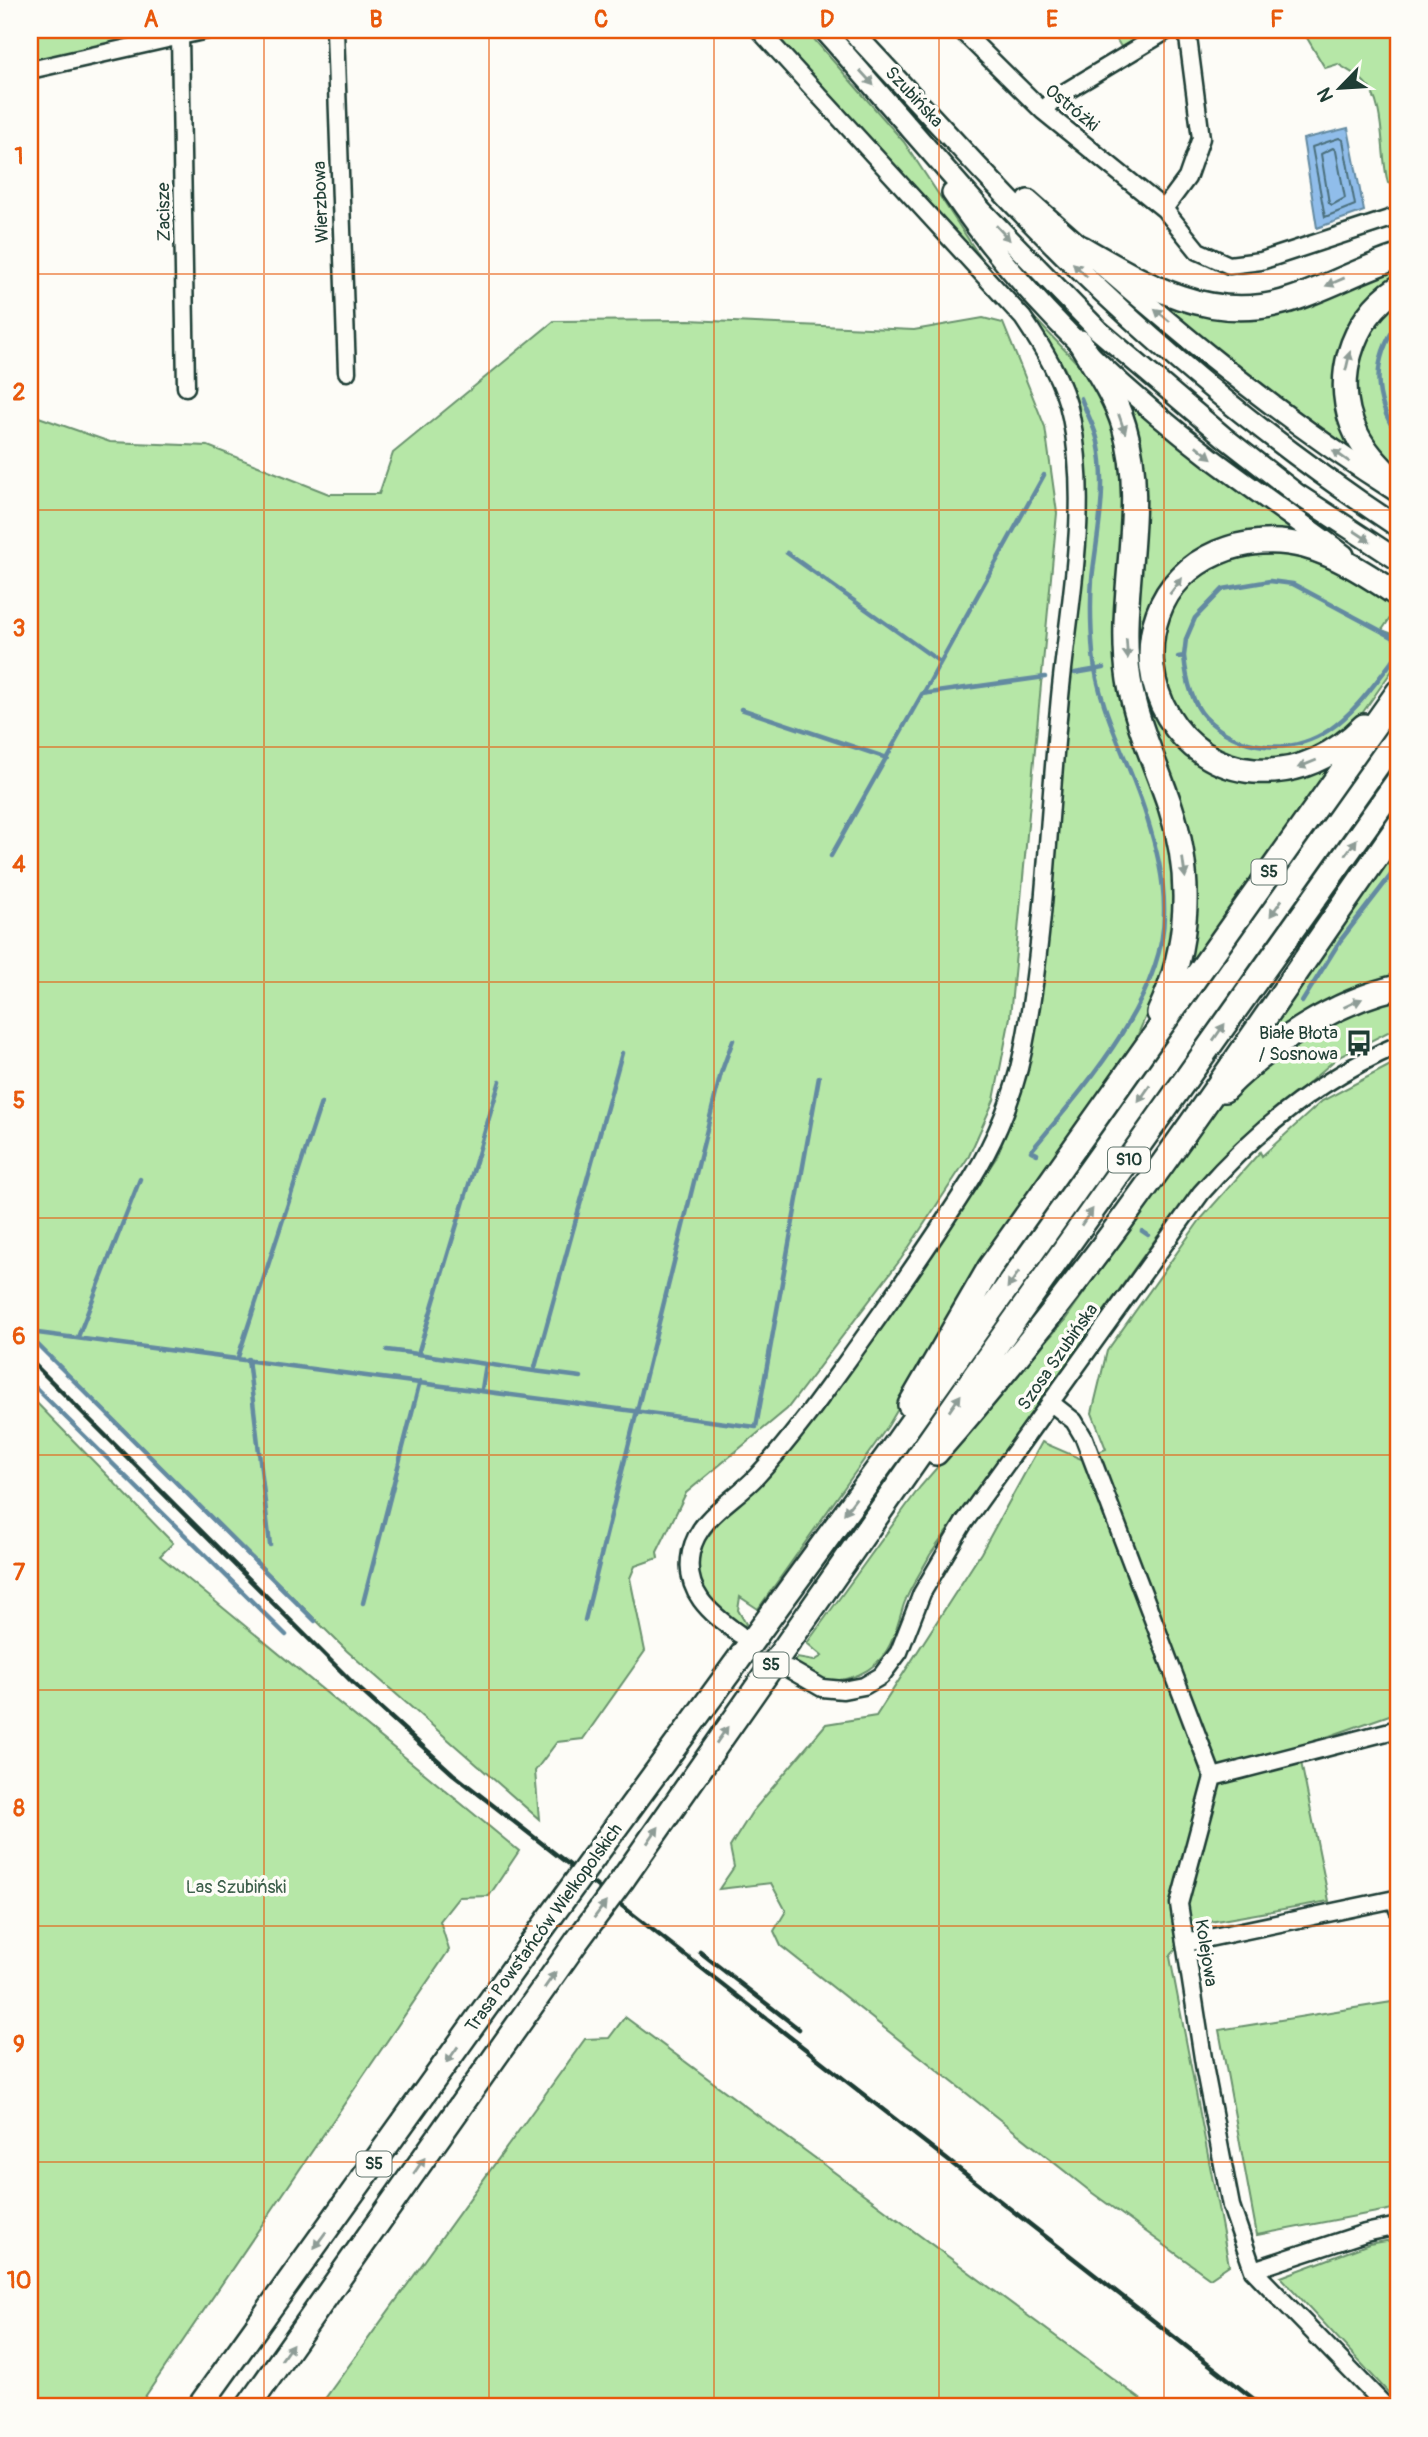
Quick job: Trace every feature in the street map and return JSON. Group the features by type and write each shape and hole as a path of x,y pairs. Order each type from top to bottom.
{"highway":[{"path":"1082,248 1177,298 1241,309 1282,302 1398,257"},
{"path":"1398,288 1370,311 1357,332 1345,377 1350,414 1357,435 1372,458 1398,485"},
{"path":"1080,342 1113,399 1131,455 1134,485 1126,643 1129,680 1136,714 1180,841 1187,891 1176,966 1140,1053"},
{"path":"1391,590 1343,561 1305,546 1276,541 1226,548 1206,558 1184,575 1171,591 1158,613 1150,660 1156,691 1168,718 1188,743 1213,761 1240,769 1273,772 1295,769 1318,760 1350,740 1398,692"},
{"name":"S5","path":"891,1451 915,1392 990,1267 1398,692"},
{"name":"S10","path":"891,1451 1398,736"},
{"name":"S10","path":"860,1539 1398,781"},
{"path":"1183,1132 1398,826"},
{"name":"S5","path":"860,1539 1022,1353 1183,1132 1232,1082 1276,1046 1343,1008 1398,987"},
{"name":"Trasa Powstańców Wielkopolskich","path":"199,2407 549,1919 891,1451"},
{"name":"Trasa Powstańców Wielkopolskich","path":"248,2407 623,1879 860,1539"}],"main road":[{"name":"Szubińska","path":"824,30 910,126"},
{"name":"Szubińska","path":"851,30 949,134"},
{"path":"910,126 991,249 1080,342 1210,457 1391,590"},
{"path":"910,126 1021,253 1134,361 1297,494 1398,559"},
{"path":"949,134 1237,378 1344,458 1398,493"},
{"path":"949,134 1077,268 1134,318 1313,469 1398,527"}],"street":[{"path":"30,70 207,30"},
{"name":"Wierzbowa","path":"335,30 347,372"},
{"path":"739,1634 710,1613 692,1586 690,1554 696,1536 709,1517 752,1482 779,1453 892,1299 973,1177 1001,1123 1023,1054 1034,985 1079,520 1071,414 1057,377 1023,318 759,30"},
{"name":"Ostróżki","path":"961,30 1043,111 1164,209 1198,251 1228,265 1261,261 1398,216"},
{"path":"1043,111 1055,98 1168,30"},
{"path":"1164,209 1187,178 1202,138 1187,30"},
{"name":"Zacisze","path":"180,36 186,387"},
{"name":"Szosa Szubińska","path":"789,1669 822,1688 843,1690 864,1686 881,1676 899,1652 914,1609 946,1549 1140,1274 1227,1163 1274,1119 1315,1090 1343,1072 1398,1045"},
{"path":"1050,1402 1073,1420 1084,1438 1213,1777 1398,1729"},
{"name":"Kolejowa","path":"1213,1777 1179,1904 1205,2071 1231,2206 1253,2270 1386,2407"},
{"path":"1185,1943 1395,1899 1398,1910"},
{"path":"1253,2270 1365,2233 1398,2226"}],"green space":[{"path":"30,30 203,30 30,66"},
{"path":"772,30 806,30 904,142 988,269 1078,364 1096,390 1099,390 1110,413 1125,484 1118,644 1172,862 1175,897 1168,964 1136,1039 1014,1212 888,1426 758,1609 740,1597 738,1610 746,1624 743,1628 707,1596 699,1575 698,1558 703,1543 720,1521 762,1483 797,1441 996,1158 1018,1104 1032,1048 1045,956 1067,691 1088,492 1079,406 1065,369 1046,337"},
{"path":"1111,30 1150,30 1121,47"},
{"path":"1293,30 1393,30 1398,34 1398,187 1388,183 1379,116 1372,92 1359,78 1338,64 1325,68 1307,38"},
{"path":"1398,265 1398,277 1353,323 1361,458 1319,431 1159,303 1205,316 1245,317"},
{"path":"1398,298 1398,476 1384,460 1364,425 1355,389 1360,350 1369,329"},
{"path":"983,318 1003,323 1045,427 1057,513 1010,1017 994,1100 969,1156 901,1259 787,1409 686,1493 657,1552 658,1558 635,1566 630,1578 645,1651 583,1739 557,1742 535,1771 539,1819 347,1651 30,1337 30,414 110,442 208,446 329,494 379,494 393,453 554,321 689,320 914,330"},
{"path":"1117,383 1307,540 1183,567 1145,687 1221,774 1343,753 1180,981 1189,942 1137,685"},
{"path":"1274,551 1339,573 1397,608 1382,630 1398,636 1398,662 1351,727 1314,752 1277,763 1237,760 1202,743 1166,696 1160,638 1174,601 1200,572 1235,554"},
{"path":"1398,840 1398,981 1244,1060"},
{"path":"1398,997 1398,1027 1337,1058 1208,1171 1154,1241 930,1555 907,1598 893,1639 875,1665 859,1675 831,1680 818,1678 794,1661 797,1658 814,1661 822,1656 807,1643 920,1487 1065,1320 1201,1125 1238,1086 1280,1051 1341,1016"},
{"path":"1398,1061 1398,1712 1298,1747 1329,1901 1193,1925 1170,1957 1229,2265 1210,2278 1091,2192 781,1946 774,1931 786,1911 771,1883 719,1889 734,1867 730,1847 752,1812 826,1724 876,1716 981,1553 1042,1442 1081,1459 1106,1449 1092,1413 1107,1351 1200,1220 1260,1152 1262,1156 1322,1101"},
{"name":"Las Szubiński","path":"30,1396 173,1543 160,1556 519,1851 489,1896 459,1897 440,1921 449,1950 138,2407 30,2407"},
{"path":"1398,2001 1398,2208 1257,2235 1219,2030"},
{"path":"625,2017 1151,2407 319,2407 585,2039 609,2038"},
{"path":"1398,2239 1398,2403 1281,2277 1369,2244"}],"water":[{"path":"1348,128 1364,211 1317,228 1303,139"}],"waterway":[{"path":"1398,323 1383,351 1378,380 1384,408 1398,436"},
{"path":"1037,1154 1031,1151 1096,1071 1136,1010 1151,978 1160,946 1164,914 1161,876 1153,839 1096,675 1091,598 1101,511 1102,476 1097,436 1081,398"},
{"path":"923,694 1044,475"},
{"path":"787,553 940,662"},
{"path":"1178,657 1184,656 1186,639 1195,618 1223,589 1270,581 1293,584 1398,640"},
{"path":"1184,656 1193,696 1205,717 1218,728 1248,743 1281,746 1298,744 1329,730 1349,714 1398,654"},
{"path":"1075,673 1104,668"},
{"path":"831,856 922,694 1045,677"},
{"path":"741,709 887,758"},
{"path":"1302,1002 1340,941 1398,866"},
{"path":"585,1620 721,1073 733,1040"},
{"path":"486,1364 534,1371 622,1053"},
{"path":"30,1332 756,1427 819,1077"},
{"path":"482,1389 486,1364 418,1354 500,1081"},
{"path":"238,1357 321,1103"},
{"path":"78,1337 140,1179"},
{"path":"1142,1231 1148,1235"},
{"path":"30,1337 315,1621"},
{"path":"387,1350 418,1354"},
{"path":"248,1359 270,1545"},
{"path":"534,1371 581,1377"},
{"path":"363,1603 420,1381"},
{"path":"30,1382 286,1635"}],"tunnel":[{"path":"742,1636 784,1666"}],"railway":[{"path":"30,1360 354,1684 453,1774 1264,2407"},
{"path":"700,1952 799,2029"}],"place":[{"name":"Białe Błota / Sosnowa","path":"1359,1043"}]}
